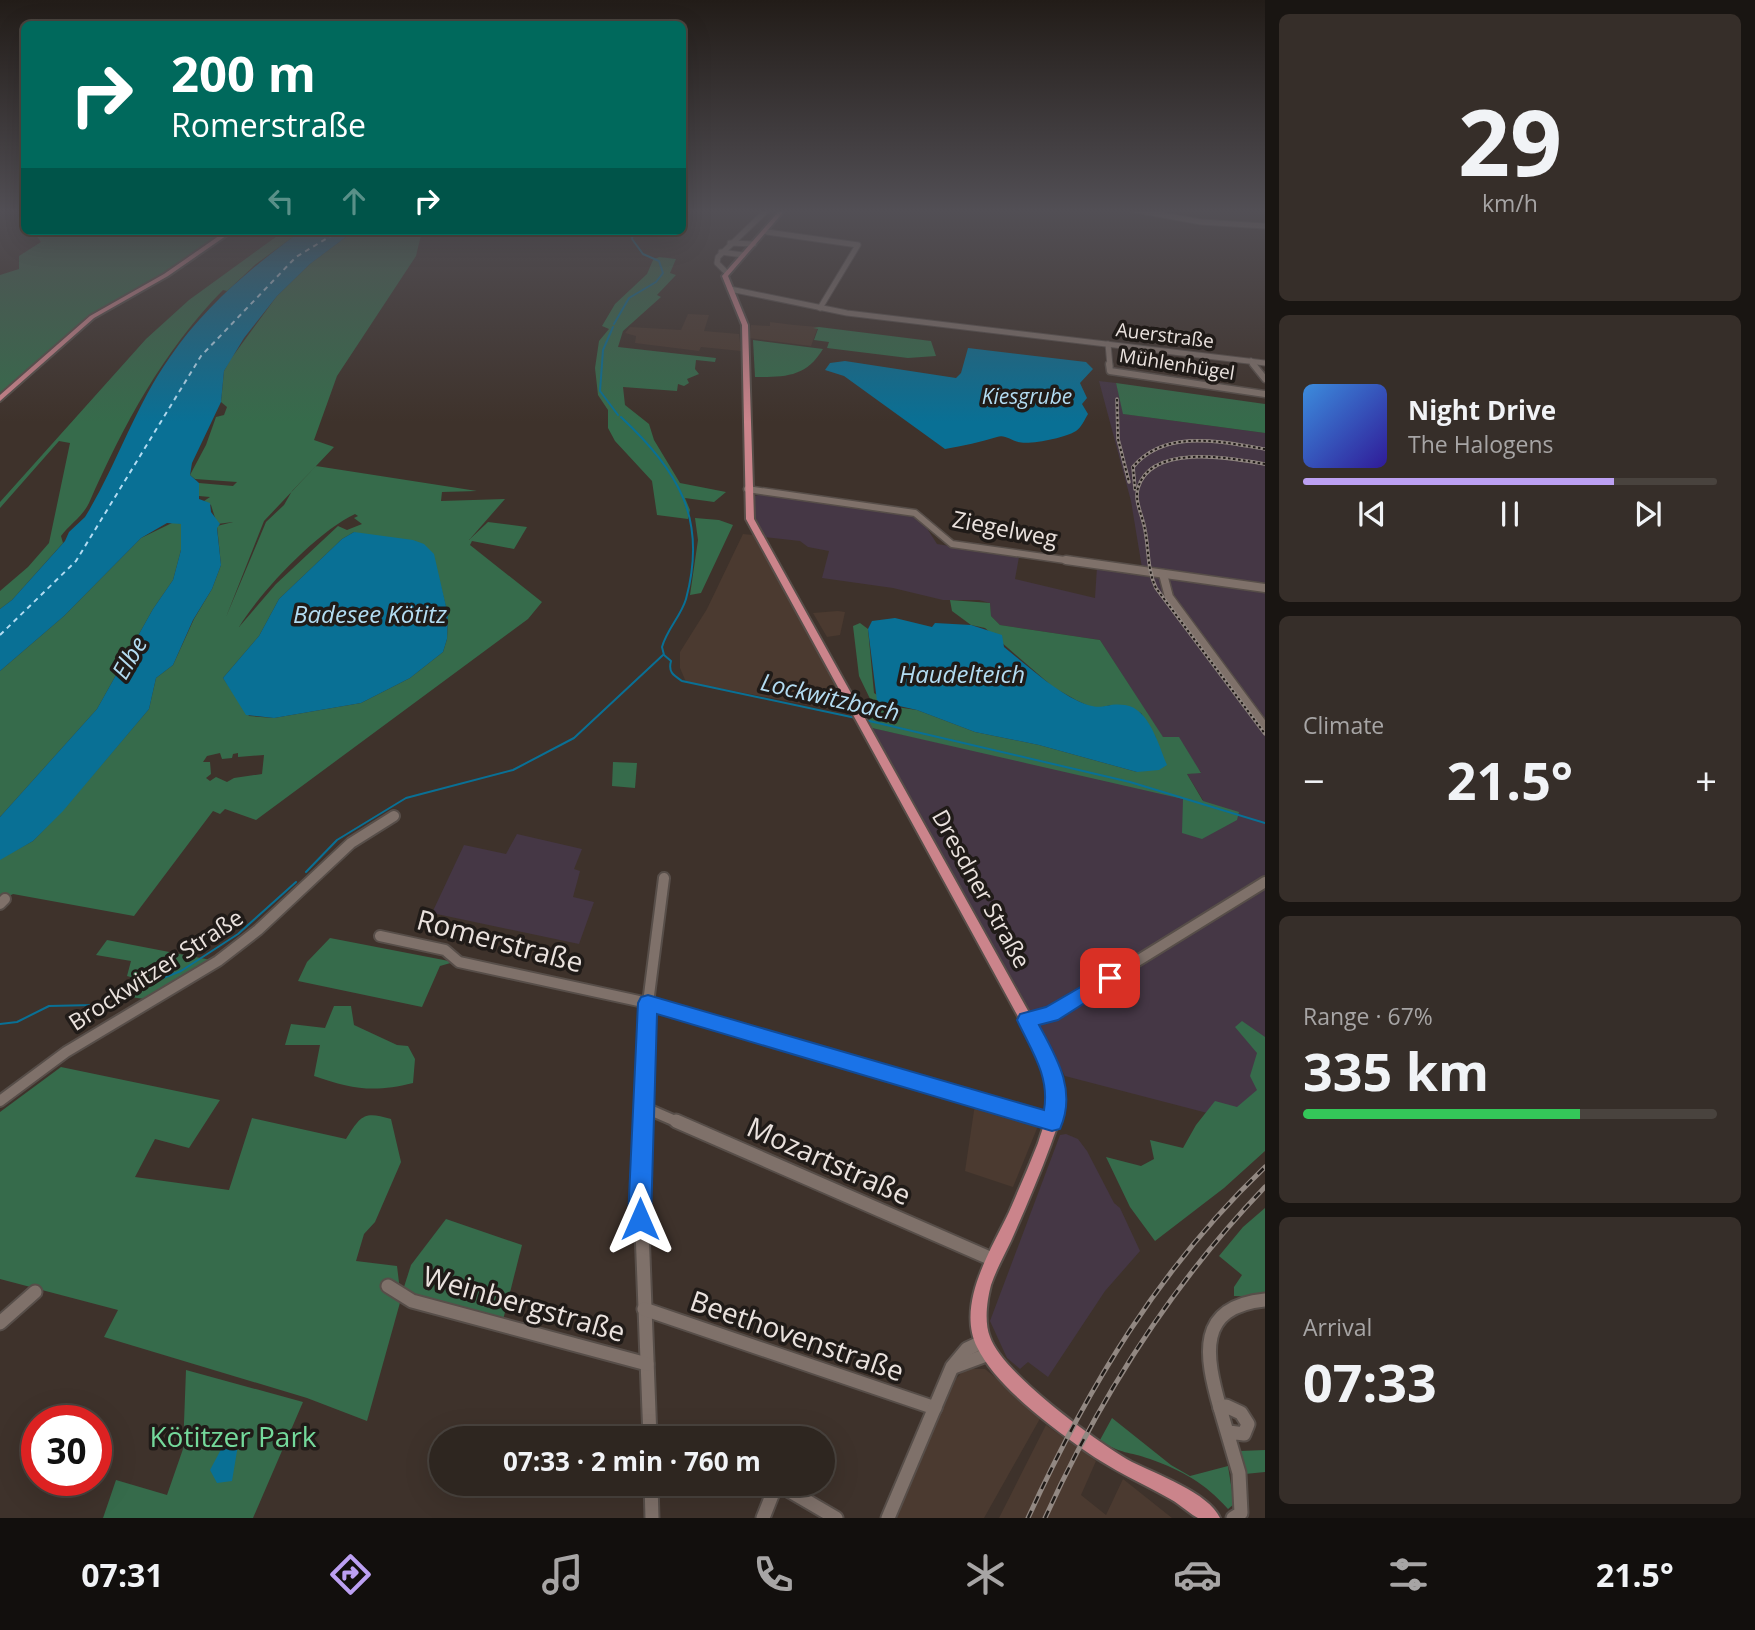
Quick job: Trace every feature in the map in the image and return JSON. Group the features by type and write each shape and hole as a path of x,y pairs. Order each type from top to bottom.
{"main road":[{"path":"0,399 92,317 157,280"},
{"name":"Dresdner Straße","path":"728,280 746,326 747,489 750,519 1051,1067 1057,1092 1052,1122 984,1283 978,1310 986,1348"},
{"path":"986,1348 1020,1388 1113,1460 1179,1493 1211,1518"}],"street":[{"path":"820,308 837,280"},
{"name":"Auerstraße","path":"730,289 820,308 1265,363"},
{"name":"Mühlenhügel","path":"1108,344 1110,371 1265,394"},
{"path":"1251,361 1265,379"},
{"name":"Ziegelweg","path":"747,489 915,513 921,515 939,537 951,544 1265,588"},
{"path":"1163,574 1169,597 1265,727"},
{"name":"Brockwitzer Straße","path":"0,1101 66,1052 218,961 258,930 351,843 394,816"},
{"path":"650,1426 640,1219 648,1003 664,878"},
{"path":"1027,1020 1058,1010 1265,882"},
{"name":"Romerstraße","path":"380,936 445,950 459,962 648,1003 1052,1122"},
{"name":"Mozartstraße","path":"643,1107 994,1260"},
{"name":"Weinbergstraße","path":"388,1286 412,1301 648,1364"},
{"path":"0,1323 35,1292"},
{"path":"1233,1518 1241,1513 1243,1500 1229,1432 1210,1377 1208,1352 1212,1330 1222,1314 1234,1305 1265,1300"},
{"name":"Beethovenstraße","path":"644,1310 935,1408"},
{"path":"888,1518 952,1367 986,1348"},
{"path":"1220,1408 1232,1408 1248,1424 1244,1434 1229,1432"},
{"path":"763,1518 774,1490 781,1486 836,1518"},
{"path":"651,1496 652,1518"}],"shaded area":[{"path":"688,314 709,315 704,331 739,334 741,351 701,347 699,351 635,343 636,336 625,333 630,327 681,330"},
{"path":"770,322 818,327 811,346 749,338 751,325 770,326"},
{"path":"1099,381 1116,383 1124,414 1265,433 1265,1128 1065,1076 872,728 1203,800 1187,774 1201,772 1163,738 1100,640 1000,625 991,616 990,603 979,600 943,600 893,588 822,578 829,551 808,547 800,541 764,537 754,514 753,497 762,493 914,515 921,519 937,544 1019,557 1015,579 1095,598 1097,567 1143,574 1131,501"},
{"path":"743,534 753,535 851,713 686,682 680,668 680,652 707,609"},
{"path":"845,612 840,635 827,637 813,613"},
{"path":"517,834 582,849 574,869 580,871 573,897 594,902 579,944 432,913 464,845 506,854"},
{"path":"975,1104 1033,1120 1038,1126 1013,1187 965,1171"},
{"path":"1066,1134 1078,1139 1087,1151 1114,1203 1120,1208 1140,1251 1105,1291 1048,1377 1028,1362 1020,1369 1007,1358 990,1321 1060,1135"},
{"path":"985,1369 1042,1415 984,1518 895,1518 956,1379 963,1371"},
{"path":"1046,1425 1096,1461 1081,1495 1106,1515 1123,1479 1172,1518 999,1518"}],"green space":[{"path":"0,280 155,280 94,314 0,397"},
{"path":"217,280 239,280 227,291 223,290 201,314 163,364 116,446 86,508 61,536 63,543 12,600 0,609 0,591 28,567 49,543 70,443 59,441 0,508 0,502 146,339 189,300"},
{"path":"294,280 400,280 337,376 314,440 334,447 316,466 477,491 442,492 441,501 505,499 469,540 488,522 527,527 514,549 472,541 470,545 542,602 528,619 256,820 225,809 220,814 213,811 134,916 13,894 0,901 0,859 33,841 149,709 156,678 173,665 194,619 212,589 221,565 217,526 233,522 217,524 211,505 204,501 210,497 199,496 199,483 233,486 237,482 195,479 190,475 206,445 216,417 224,415 227,407 221,402 224,371 230,360 277,296","holes":["291,492 284,505 266,522 226,617 264,521","355,514 358,516 354,518 362,524 347,530 338,526 276,584 239,627 275,580 308,548 340,522","354,532 437,571 448,615 447,639 443,652 410,678 361,703 274,718 249,716 223,678 259,636 279,599 342,539","220,753 222,759 232,758 233,754 238,753 238,757 264,755 262,774 234,778 227,782 216,777 210,781 206,778 211,774 210,762 203,762 207,756"]},
{"path":"641,280 671,280 657,295 661,297 623,331 618,347 716,358 715,362 696,360 695,369 699,374 687,379 689,383 684,386 678,384 677,391 623,387 625,405 649,424 654,440 680,483 726,492 714,502 685,498 690,510 688,519 657,515 652,481 615,441 608,428 608,410 598,395 595,368 599,341 609,329 602,326 615,304"},
{"path":"813,328 931,341 936,356 908,358 827,348 829,342 814,340 818,329"},
{"path":"753,340 823,349 810,365 794,374 755,377"},
{"path":"1116,383 1265,404 1265,433 1123,414"},
{"path":"695,518 719,520 733,525 701,593 690,595 698,540"},
{"path":"174,522 181,524 181,550 173,580 153,609 97,709 0,817 0,671 64,616 141,538"},
{"path":"950,600 990,603 991,616 1000,625 1100,640 1163,737 1179,737 1201,773 1187,774 1203,801 1239,812 1237,820 1202,839 1182,833 1183,799 872,728 869,722 873,705 859,676 853,626 860,623 868,629 874,693 896,707 917,710 975,732 1039,745 1137,772 1156,738 1141,713 1111,705 1095,709 1053,687 985,628 971,625 952,611"},
{"path":"613,762 637,763 635,788 612,786"},
{"path":"330,938 454,962 440,966 422,1007 298,981 307,962"},
{"path":"107,940 211,960 145,999 130,997 155,984 127,976 131,961 96,955"},
{"path":"334,1006 351,1006 354,1025 397,1045 408,1046 415,1059 413,1083 374,1089 340,1084 314,1076 320,1045 285,1045 291,1024 325,1028"},
{"path":"1242,1021 1265,1037 1265,1151 1224,1188 1155,1241 1130,1207 1106,1157 1141,1166 1154,1159 1150,1140 1183,1148 1196,1125 1215,1101 1237,1107 1257,1090 1250,1076 1257,1053 1235,1027"},
{"path":"61,1067 220,1100 189,1148 155,1139 135,1177 229,1190 252,1118 346,1139 364,1117 375,1115 391,1119 401,1162 375,1222 364,1234 356,1261 397,1266 401,1299 367,1421 307,1398 104,1337 118,1310 0,1279 0,1112"},
{"path":"1265,1208 1265,1297 1234,1296 1234,1287 1242,1275 1219,1256 1243,1227"},
{"path":"446,1219 522,1245 503,1320 414,1298 403,1290 411,1265"},
{"name":"Kötitzer Park","path":"186,1370 303,1402 253,1518 103,1518 116,1480 167,1495 183,1449"},
{"path":"1112,1418 1171,1465 1190,1476 1228,1466 1234,1504 1228,1509 1211,1492 1183,1473 1100,1440"},
{"path":"1265,1450 1265,1472 1245,1474 1240,1451"}],"water":[{"name":"Elbe","path":"240,280 294,280 277,296 244,338 224,371 221,402 192,463 190,475 199,483 199,499 210,503 211,512 220,524 217,528 221,565 212,589 193,620 173,665 156,678 149,709 63,811 33,841 0,860 0,817 97,709 153,609 173,580 181,550 181,524 167,523 141,538 64,616 0,671 0,609 12,600 65,541 69,532 85,517 146,396 170,357 198,321"},
{"name":"Kiesgrube","path":"968,348 1086,362 1093,369 1080,383 1087,398 1082,404 1088,414 1081,426 1071,434 1031,443 1000,436 945,449 844,376 825,370 830,363 845,361 956,378 961,373"},
{"name":"Badesee Kötitz","path":"354,532 413,540 424,544 434,554 448,615 447,639 443,652 410,678 361,703 274,718 246,715 223,678 259,636 279,599 342,539"},
{"name":"Haudelteich","path":"895,618 932,627 935,623 971,625 1002,635 1004,647 1068,696 1098,707 1125,705 1141,713 1157,738 1167,765 1159,770 1137,772 1039,745 975,732 917,710 877,701 868,629 872,621"},
{"path":"232,1437 238,1445 232,1481 217,1483 210,1470 225,1442"}],"waterway":[{"name":"Lockwitzbach","path":"614,324 629,298 658,280"},
{"name":"Lockwitzbach","path":"613,327 603,350 600,391 618,415"},
{"name":"Lockwitzbach","path":"621,417 641,437 672,477 690,520 692,570 686,599 662,647 664,655 671,661 672,673 682,681 856,718"},
{"path":"306,872 337,840 406,798 513,770 574,738 663,655"},
{"name":"Lockwitzbach","path":"865,720 1130,782 1265,823"},
{"path":"0,1024 17,1022 49,1006 94,1005 181,971 238,934 296,882"}],"ferry route":[{"path":"0,635 76,561 201,356 274,280"}],"railway":[{"path":"1117,399 1118,439 1129,482"},
{"path":"1135,489 1133,467 1146,455 1161,447 1178,442 1213,441 1265,449"},
{"path":"1265,464 1213,457 1175,459 1159,464 1146,474 1137,493 1151,574 1156,588 1265,734"},
{"path":"1028,1518 1076,1422 1130,1331 1192,1246 1227,1205 1265,1167"},
{"path":"1045,1518 1090,1428 1141,1343 1199,1263 1265,1187"}],"route":[{"path":"640,1219 648,1003 1052,1122 1057,1107 1057,1092 1051,1067 1027,1020 1051,1014 1110,978"}]}
